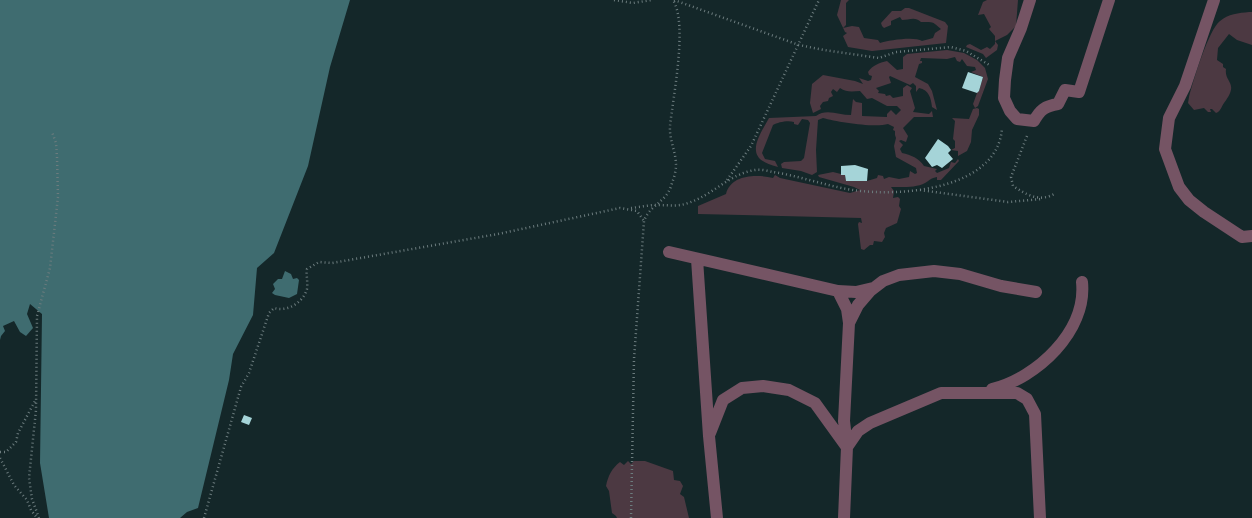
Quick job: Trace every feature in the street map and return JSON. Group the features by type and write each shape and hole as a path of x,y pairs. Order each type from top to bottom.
{"street":[{"path":"1030,0 1021,28 1008,58 1004,93 1010,111 1017,120 1034,121 1039,111 1047,106 1058,104 1065,90 1079,92 1109,0"},
{"path":"1214,0 1185,86 1169,118 1165,149 1179,187 1189,200 1204,212 1242,237 1252,236"},
{"path":"669,252 838,291 856,292 875,287"},
{"path":"697,259 709,436 717,518"},
{"path":"849,323 858,305 875,287 883,281 899,275 934,271 960,274 1001,286 1036,292"},
{"path":"976,393 1005,386 1027,374 1043,362 1061,345 1078,314 1083,288 1082,282"},
{"path":"838,291 846,305 849,323 844,421 847,447 844,518"},
{"path":"709,436 723,400 742,388 763,386 789,390 815,403 836,418 844,421 870,423"},
{"path":"847,447 858,431 870,423 940,393 1017,393 1027,399 1035,414 1040,518"},
{"path":"815,403 847,447"}],"path":[{"path":"614,0 633,3 652,0"},
{"path":"674,0 799,44 871,58 879,58 896,52 951,47 966,52 992,67 1004,93 1002,131 997,148 986,164 973,174 952,184 916,190 878,192 853,190 800,176 757,169 727,180"},
{"path":"631,518 634,359 644,221 647,212 664,200 672,185 676,165 670,127 678,49 678,14 674,0"},
{"path":"204,518 241,387 249,372 269,313 274,308 281,310 291,308 298,303 306,290 307,269 319,262 332,263 498,234 620,208 657,205 677,206 688,204 714,191 727,180 751,146 819,0"},
{"path":"1034,121 1020,150 1011,177 1012,186 1029,196 1042,199"},
{"path":"38,518 32,499 29,478 36,400 38,316 50,268 58,197 56,143 52,132"},
{"path":"916,190 1008,202 1042,199 1056,193"},
{"path":"630,208 637,211 644,221"},
{"path":"0,452 6,452 16,442 18,434 36,400"},
{"path":"0,458 14,485 27,500 31,510 38,518"}],"shaded area":[{"path":"841,0 849,0 846,3 846,25 843,28 837,15"},
{"path":"987,0 1018,0 1016,26 1007,35 995,41 995,36 989,29 991,27 984,14 978,15 983,2"},
{"path":"905,8 909,8 945,22 948,26 946,43 872,51 848,47 843,36 847,33 843,28 852,26 859,27 864,38 878,40 880,43 908,39 922,41 933,38 935,33 941,29 932,22 921,22 914,19 902,20 900,17 891,21 891,25 884,28 882,26 881,23 892,11 901,11"},
{"path":"1252,12 1252,45 1237,40 1229,34 1218,48 1217,60 1223,64 1223,67 1226,69 1226,74 1231,87 1229,96 1220,110 1216,113 1212,109 1210,109 1211,112 1208,112 1204,108 1194,110 1188,103 1189,97 1206,44 1211,34 1220,21 1226,17 1234,14"},
{"path":"995,41 998,45 997,50 986,58 983,54 966,47 970,44 981,50 987,47 990,49 995,44"},
{"path":"947,50 964,53 977,60 985,68 988,79 978,106 975,108 973,104 983,77 971,72 976,70 975,67 967,66 962,59 960,62 957,61 955,57 947,59 921,58 920,61 922,61 922,63 919,64 915,77 928,84 932,91 937,110 932,107 927,93 919,88 916,92 916,86 913,83 910,85 890,76 891,83 876,88 879,91 878,93 885,94 886,96 890,95 893,98 903,96 903,88 907,85 912,88 910,91 915,108 913,112 929,114 932,111 933,117 914,117 903,128 908,136 906,142 901,140 899,141 903,145 900,149 902,153 914,157 924,166 937,169 935,171 937,173 949,168 951,162 955,163 958,159 959,161 941,180 937,180 937,177 917,186 891,187 894,191 893,198 898,197 900,199 899,206 901,209 897,223 886,228 884,233 885,237 882,242 874,241 873,245 870,245 864,250 861,249 858,224 859,222 862,223 861,218 698,214 698,206 726,194 733,182 745,177 760,176 773,178 775,175 780,178 850,193 860,190 819,177 818,175 833,172 845,175 846,181 867,181 877,178 878,175 883,176 884,179 889,177 899,179 909,177 910,171 915,174 917,173 916,168 896,157 894,146 896,138 895,131 893,130 894,127 888,124 865,125 823,118 818,120 816,150 817,172 812,175 801,171 782,168 781,164 784,162 801,161 804,158 810,123 808,120 802,119 798,125 789,121 780,122 773,125 762,153 765,159 775,161 778,167 767,164 760,159 757,154 757,142 769,118 816,116 824,112 851,115 853,99 856,102 862,103 862,116 887,117 887,114 891,110 896,115 901,110 897,106 887,106 872,98 867,99 860,91 848,91 840,88 837,92 833,89 831,92 833,96 829,98 828,101 823,102 820,106 821,109 813,113 810,103 812,84 823,75 863,84 859,78 868,81 871,80 872,76 869,75 868,72 874,66 887,61 897,70 903,69 903,57 907,54"},
{"path":"973,109 979,109 979,115 972,130 971,142 967,151 958,156 958,151 951,150 955,148 955,141 953,139 955,121 952,118 969,119"},
{"path":"628,461 631,464 634,461 645,461 673,471 674,480 680,481 683,486 680,494 684,497 689,518 617,518 612,513 609,491 606,486 609,476 615,467 620,462 624,465"}],"water":[{"path":"0,0 350,0 330,67 308,166 274,253 257,268 253,315 233,354 229,380 198,508 187,512 180,518 49,518 40,463 42,314 30,304 27,314 33,328 26,336 20,332 14,321 3,326 5,331 0,340"},
{"path":"285,271 291,274 293,279 297,278 299,280 297,294 289,298 272,293 275,289 273,284 278,279 282,279"}],"building":[{"path":"968,72 983,77 977,93 962,88"},
{"path":"938,139 951,150 948,153 953,159 942,168 937,165 932,167 925,158"},
{"path":"855,165 868,169 867,181 846,181 845,175 841,175 841,166"},
{"path":"244,415 252,418 249,425 241,422"}]}
